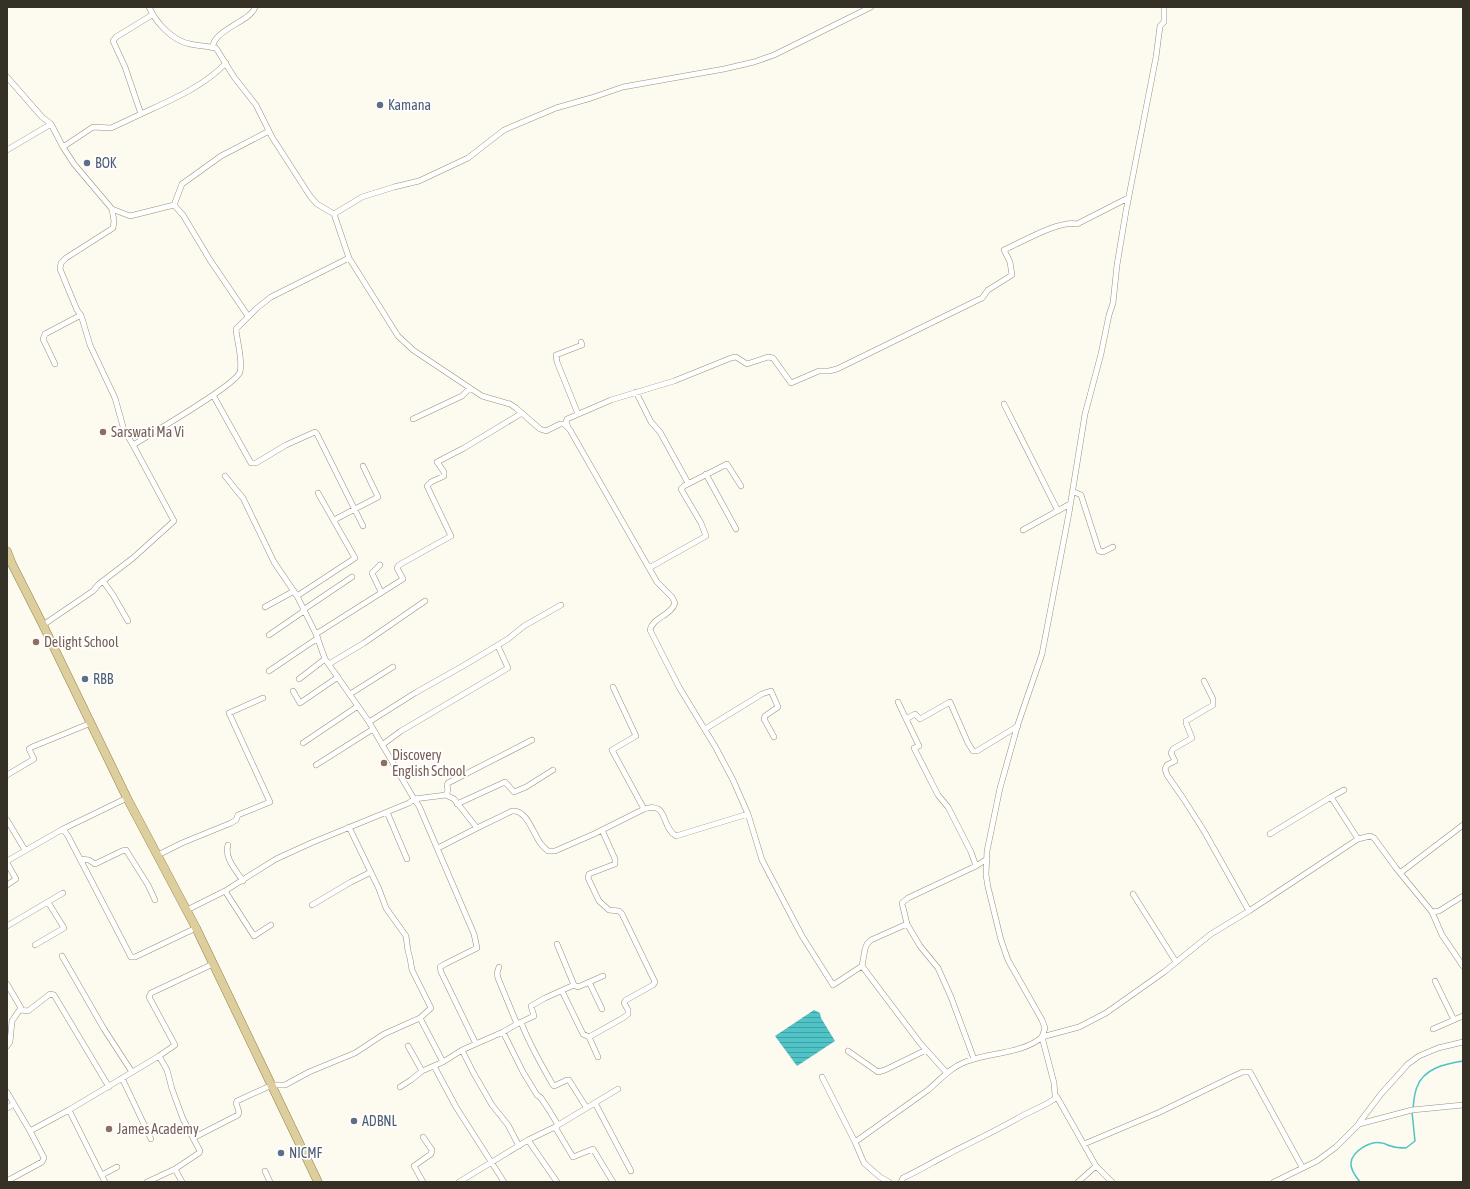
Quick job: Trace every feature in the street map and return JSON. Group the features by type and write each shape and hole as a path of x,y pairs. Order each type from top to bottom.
{"main road":[{"path":"7,552 127,798 196,928 318,1182"}],"street":[{"path":"149,7 152,15 173,37 188,44 216,48 234,77 256,105 269,131 310,196 317,204 334,214 349,258 398,336 413,350 482,396 510,404 540,429 546,431 560,424 564,424 570,430"},
{"path":"212,48 216,38 235,23 246,18 254,11 255,7"},
{"path":"334,214 362,197 419,181 468,158 504,130 556,108 623,87 724,69 754,62 774,55 871,7"},
{"path":"855,1142 928,1090 940,1080 946,1072 974,1059 1023,1047 1038,1041 1042,1037 1045,1028 1008,960 1000,940 988,887 986,859 1000,788 1018,726 1042,654 1085,414 1113,304 1117,265 1128,198 1156,57 1160,26 1164,22 1164,7"},
{"path":"141,114 125,67 113,40 152,15"},
{"path":"63,147 93,127 111,128 191,89 217,72 226,63"},
{"path":"7,77 42,117 51,124 74,164 112,209 130,216 174,205"},
{"path":"7,150 51,124"},
{"path":"174,205 182,184 221,156 269,131"},
{"path":"906,924 871,940 867,944 862,966 834,985 802,936 762,860 748,814 733,780 679,687 650,630 654,621 674,608 675,603 672,597 657,582 648,568 566,422 567,419 611,400 674,381 736,357 743,363 747,364 768,357 773,358 791,383 819,371 828,372 837,369 965,308 982,298 988,290 1012,275 1010,262 1004,250 1054,227 1070,222 1077,224 1128,198"},
{"path":"174,205 183,215 210,260 248,316"},
{"path":"43,625 93,591 174,521 124,430 115,398 90,345 81,315 77,310 60,269 60,263 113,228 114,221 112,209"},
{"path":"133,445 236,379 240,373 241,364 236,339 236,329 248,316 271,297 349,258"},
{"path":"55,364 43,339 45,334 81,315"},
{"path":"578,414 557,362 556,355 582,344 581,342"},
{"path":"413,419 462,396 470,388"},
{"path":"636,392 651,422 660,432 688,483"},
{"path":"213,395 251,463 256,463 286,445 315,432 363,526"},
{"path":"1004,404 1058,511"},
{"path":"269,671 317,636 402,579 397,568 399,565 451,536 427,486 431,482 444,476 444,472 437,462 476,441 522,413"},
{"path":"648,568 706,536 701,523 681,489 684,486 727,464 741,486"},
{"path":"334,520 378,497 363,466"},
{"path":"706,474 736,529"},
{"path":"225,476 243,498 274,562 297,596 317,636 325,659 369,722 422,810 477,944 477,948 474,951 440,967 441,972 476,1044"},
{"path":"1072,491 1081,496 1099,551 1103,552 1113,547"},
{"path":"297,596 355,558 318,493"},
{"path":"1023,530 1070,504"},
{"path":"380,565 372,573 381,592"},
{"path":"269,635 352,577"},
{"path":"103,581 128,621"},
{"path":"265,607 294,591"},
{"path":"329,664 364,643 425,600"},
{"path":"369,722 415,693 498,646 524,626 561,605"},
{"path":"382,745 402,731 508,668 498,646"},
{"path":"299,679 325,659"},
{"path":"350,694 393,667"},
{"path":"294,692 300,703 338,677"},
{"path":"1204,681 1214,703 1186,721 1192,738 1173,749 1172,752 1174,761 1167,765 1165,769 1167,775 1204,831 1249,911"},
{"path":"614,687 636,736 612,750 644,809"},
{"path":"704,729 762,694 771,691 778,708 765,716 764,719 774,737"},
{"path":"158,855 182,843 231,823 236,820 238,814 270,802 229,713 263,698"},
{"path":"898,702 920,746 914,748 938,795 948,807 971,852 976,866"},
{"path":"906,719 915,714 920,719 950,702 968,743 973,750 977,751 1018,726"},
{"path":"303,743 358,706"},
{"path":"7,775 34,759 29,749 32,747 91,723"},
{"path":"316,764 373,729"},
{"path":"446,795 448,783 532,740"},
{"path":"457,804 505,782 514,792 526,787 553,770"},
{"path":"1270,834 1344,790"},
{"path":"187,910 243,881 276,860 349,827 410,803 414,799 446,795 454,798 457,804 477,828"},
{"path":"1331,797 1358,839"},
{"path":"7,885 16,879 7,862 25,850 63,829 127,798"},
{"path":"438,848 512,811 517,811 523,814 541,845 548,851 555,851 652,806 658,808 662,813 672,834 676,836 748,814"},
{"path":"387,812 407,858"},
{"path":"7,820 25,850"},
{"path":"1400,873 1463,825"},
{"path":"193,1138 238,1115 239,1112 236,1103 237,1101 272,1085 285,1085 309,1072 354,1053 384,1034 420,1018 431,1008 412,970 406,936 386,908 379,889 349,827"},
{"path":"63,829 131,957 135,957 196,928"},
{"path":"589,1037 628,1014 628,1010 624,1003 626,1000 653,985 655,982 622,914 619,911 609,910 599,901 588,878 589,874 615,864 615,859 602,830"},
{"path":"1042,1037 1079,1027 1106,1013 1164,972 1211,934 1249,911 1358,839 1370,836 1374,838 1432,912 1442,935 1463,966"},
{"path":"228,845 228,856 232,865 243,881"},
{"path":"80,859 89,860 95,864 126,850 148,885 155,900"},
{"path":"974,1059 938,968 920,946 906,924 902,903 908,898 976,866 986,859"},
{"path":"312,905 370,872"},
{"path":"225,891 254,936 271,925"},
{"path":"7,926 63,893"},
{"path":"1133,894 1176,962"},
{"path":"1432,912 1439,911 1463,896"},
{"path":"35,946 64,928 48,902"},
{"path":"557,944 574,985"},
{"path":"62,956 104,1029 132,1072"},
{"path":"30,1131 109,1087 175,1045 149,997 151,993 183,980 213,964"},
{"path":"862,966 926,1050 946,1072"},
{"path":"499,967 497,973 498,978 528,1041 553,1085 554,1086 569,1080 586,1107"},
{"path":"400,1087 422,1071 443,1062 462,1050 503,1032 534,1016 531,1006 545,998 574,985 578,986 603,976"},
{"path":"1435,981 1454,1020"},
{"path":"589,982 602,1009"},
{"path":"7,984 21,1010"},
{"path":"562,991 583,1034 589,1037 598,1056"},
{"path":"21,1010 28,1011 50,994 54,995 109,1087"},
{"path":"7,1046 10,1042 12,1020 21,1010"},
{"path":"1433,1029 1463,1016"},
{"path":"420,1018 443,1062"},
{"path":"503,1032 523,1072 536,1095 541,1098 573,1157 593,1149 613,1182"},
{"path":"1042,1037 1054,1084 1055,1094 1096,1166 1112,1182"},
{"path":"1274,1182 1317,1161 1336,1147 1358,1124 1381,1094 1408,1064 1419,1056 1438,1048 1463,1042"},
{"path":"408,1046 422,1071"},
{"path":"462,1050 492,1105 508,1125 519,1146"},
{"path":"848,1051 878,1072 926,1050"},
{"path":"147,1182 175,1169 200,1151 183,1118 172,1089 167,1070 159,1056"},
{"path":"434,1066 456,1107 504,1182"},
{"path":"1084,1144 1160,1112 1236,1075 1243,1072 1250,1072 1301,1165 1301,1169"},
{"path":"822,1077 864,1163 880,1177 889,1182"},
{"path":"122,1078 151,1139"},
{"path":"459,1182 528,1140 556,1126 618,1089"},
{"path":"7,1092 44,1158 42,1162 7,1181"},
{"path":"901,1182 903,1178 993,1132 1036,1108 1050,1103 1057,1097"},
{"path":"595,1103 631,1171"},
{"path":"7,1108 14,1104"},
{"path":"1358,1124 1412,1110 1463,1106"},
{"path":"69,1110 105,1182"},
{"path":"423,1137 432,1152 414,1166 423,1182"},
{"path":"528,1140 557,1182"},
{"path":"1078,1182 1096,1166"},
{"path":"102,1175 118,1167"},
{"path":"175,1169 182,1182"},
{"path":"265,1171 270,1182"}],"water":[{"path":"814,1010 820,1013 821,1018 835,1041 797,1066 775,1036"}],"waterway":[{"path":"1413,1108 1416,1090 1420,1081 1425,1075 1436,1068 1463,1061"},
{"path":"1360,1182 1351,1168 1352,1159 1355,1154 1363,1147 1373,1143 1383,1143 1389,1146 1406,1148 1415,1141 1412,1112"}],"place":[{"name":"Kamana","path":"380,105"},
{"name":"BOK","path":"87,163"},
{"name":"Sarswati Ma Vi","path":"103,432"},
{"name":"Delight School","path":"36,642"},
{"name":"RBB","path":"85,679"},
{"name":"Discovery English School","path":"384,763"},
{"name":"ADBNL","path":"354,1121"},
{"name":"James Academy","path":"109,1129"},
{"name":"NICMF","path":"281,1153"}]}
